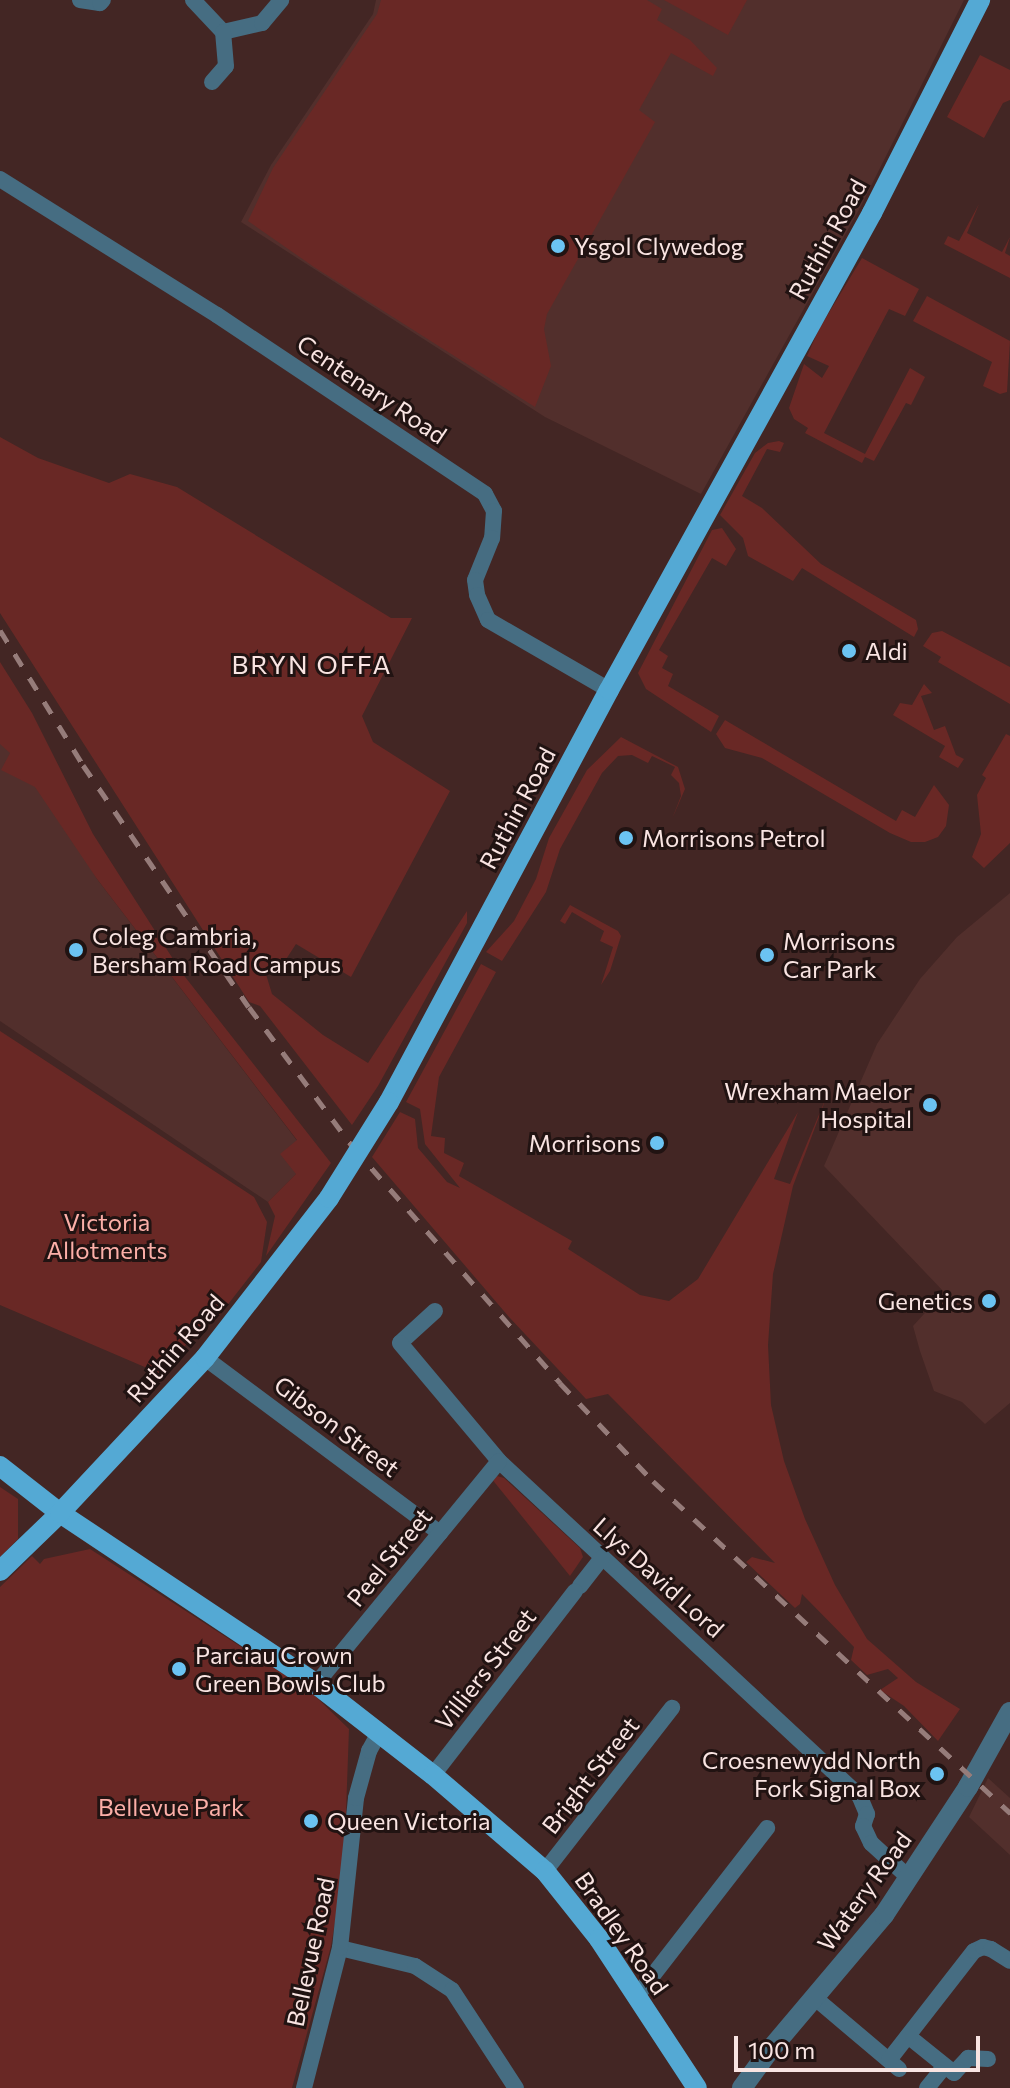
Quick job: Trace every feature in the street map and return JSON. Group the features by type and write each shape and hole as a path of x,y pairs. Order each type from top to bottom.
{"main road":[{"name":"Ruthin Road","path":"0,1571 60,1513 205,1358 329,1198 389,1102 609,690 872,213 980,0"},
{"name":"Bradley Road","path":"0,1466 60,1513 316,1684 433,1775 545,1871 599,1939 697,2088"}],"street":[{"path":"80,0 100,3 103,0"},
{"path":"193,0 223,32 226,66 212,82"},
{"path":"223,32 262,23 281,0"},
{"name":"Centenary Road","path":"0,179 217,315 485,494 494,511 492,538 475,580 477,595 488,620 609,690"},
{"name":"Llys David Lord","path":"435,1311 400,1343 499,1461 859,1795 867,1814 863,1826 871,1843 909,1878"},
{"name":"Gibson Street","path":"205,1358 440,1533"},
{"name":"Peel Street","path":"316,1684 499,1461"},
{"name":"Villiers Street","path":"433,1775 602,1558"},
{"name":"Bright Street","path":"545,1871 672,1708"},
{"name":"Watery Road","path":"742,2088 859,1948 909,1878 968,1787 1010,1712"},
{"name":"Bellevue Road","path":"304,2088 340,1948 356,1798 369,1751 379,1733"},
{"path":"636,1997 767,1828"},
{"path":"815,1998 894,2065 908,2036 974,1951 983,1947 991,1949 1010,1961"},
{"path":"340,1948 415,1966 452,1990 516,2088"},
{"path":"908,2036 954,2073 968,2058 988,2059"},
{"path":"927,2088 945,2066"}],"shaded area":[{"name":"Ysgol Clywedog","path":"376,0 964,0 861,206 701,494 545,417 241,222 271,165 373,14"},
{"name":"Coleg Cambria, Bersham Road Campus","path":"0,708 97,879 311,1159 268,1202 0,1021"},
{"name":"Wrexham Maelor Hospital","path":"1010,893 1010,1403 985,1424 962,1402 934,1391 920,1351 913,1326 944,1292 824,1166 877,1044 920,979 957,937"},
{"path":"988,1778 1010,1798 1010,1855 969,1817"}],"green space":[{"path":"381,0 647,0 662,9 657,20 690,40 717,68 713,76 671,53 639,110 655,122 547,314 544,329 551,366 535,407 314,267 248,221 273,168 377,14"},
{"path":"664,0 747,0 728,35"},
{"path":"980,55 1010,70 1010,100 1003,103 984,138 947,117"},
{"path":"979,204 967,233 1002,252 1010,237 1005,253 1010,256 1010,278 944,244 948,236 959,241"},
{"path":"862,258 919,289 905,316 889,309 824,433 865,454 910,368 925,377 911,405 906,403 874,461 865,457 862,463 805,433 808,428 794,419 789,408 804,364 822,378 829,366 807,356 819,329"},
{"path":"927,296 1010,341 1007,392 1000,394 983,386 992,362 913,321"},
{"path":"0,437 38,458 109,483 130,474 177,487 391,618 412,618 362,716 373,742 450,791 351,977 296,944 281,967 265,971 272,994 323,1035 368,1063 467,911 467,923 378,1086 352,1125 260,1006 249,1002 0,613"},
{"path":"768,443 784,443 780,452 767,449 742,496 762,508 821,564 916,620 918,629 914,637 802,568 793,581 748,556 743,538 720,515 755,453"},
{"path":"722,528 736,549 726,566 712,558 659,650 668,656 662,668 673,674 668,686 719,716 711,732 646,689 638,673 712,530"},
{"path":"942,631 1010,667 1010,704 938,662 941,657 923,646 932,633"},
{"path":"0,662 32,713 93,834 182,973 331,1163 266,1256 275,1216 268,1202 296,1174 280,1154 297,1140 97,879 35,787 1,770 10,753 0,744"},
{"path":"924,684 932,693 921,696 934,730 945,726 956,755 964,759 958,768 939,757 945,746 893,715 900,703 912,705"},
{"path":"725,720 896,821 902,810 915,817 934,785 949,805 946,826 938,837 925,842 911,842 890,833 762,758 725,748 716,734"},
{"path":"1006,734 1010,736 1010,843 984,868 972,857 981,834 977,795 986,778 982,775"},
{"path":"621,737 678,767 685,789 672,819 681,796 679,783 671,775 675,767 652,756 648,763 632,755 618,756 602,773 560,849 546,892 502,961 486,952 514,921 536,879 549,838 587,770"},
{"path":"570,905 618,931 621,936 610,971 601,985 613,947 600,941 604,931 572,912 565,924 560,921"},
{"path":"481,964 496,972 439,1077 431,1136 445,1138 444,1153 464,1163 459,1176 572,1241 568,1249 640,1295 669,1301 698,1279 798,1112 774,1179 790,1184 828,1093 793,1186 773,1274 768,1345 771,1405 784,1461 805,1519 835,1585 867,1639 916,1682 960,1709 938,1741 904,1706 880,1690 898,1678 888,1669 867,1675 851,1660 854,1647 802,1594 800,1604 795,1608 746,1562 752,1557 775,1563 608,1394 586,1399 509,1317 372,1157 400,1112 415,1119 418,1148 447,1182 460,1188 425,1144 420,1109 406,1102"},
{"name":"Victoria Allotments","path":"0,1031 254,1197 267,1222 261,1262 215,1321 204,1324 150,1386 139,1391 154,1371 0,1305"},
{"path":"491,1478 504,1478 580,1548 583,1557 570,1576"},
{"path":"0,1487 18,1499 18,1539 0,1557"},
{"name":"Bellevue Park","path":"90,1549 311,1692 349,1729 344,1868 331,1946 292,2088 0,2088 0,1587 32,1556 40,1564 44,1559"}],"railway":[{"path":"0,630 83,765 249,1007 353,1147 560,1383 653,1481 1010,1813"}],"place":[{"name":"Ysgol Clywedog","path":"558,246"},
{"name":"Aldi","path":"849,651"},
{"name":"Morrisons Petrol","path":"626,838"},
{"name":"Coleg Cambria, Bersham Road Campus","path":"76,950"},
{"name":"Morrisons Car Park","path":"767,955"},
{"name":"Wrexham Maelor Hospital","path":"930,1105"},
{"name":"Morrisons","path":"657,1143"},
{"name":"Genetics","path":"989,1301"},
{"name":"Parciau Crown Green Bowls Club","path":"179,1669"},
{"name":"Croesnewydd North Fork Signal Box","path":"937,1774"},
{"name":"Queen Victoria","path":"311,1821"}],"district":[{"name":"BRYN OFFA","path":"312,664"}]}
